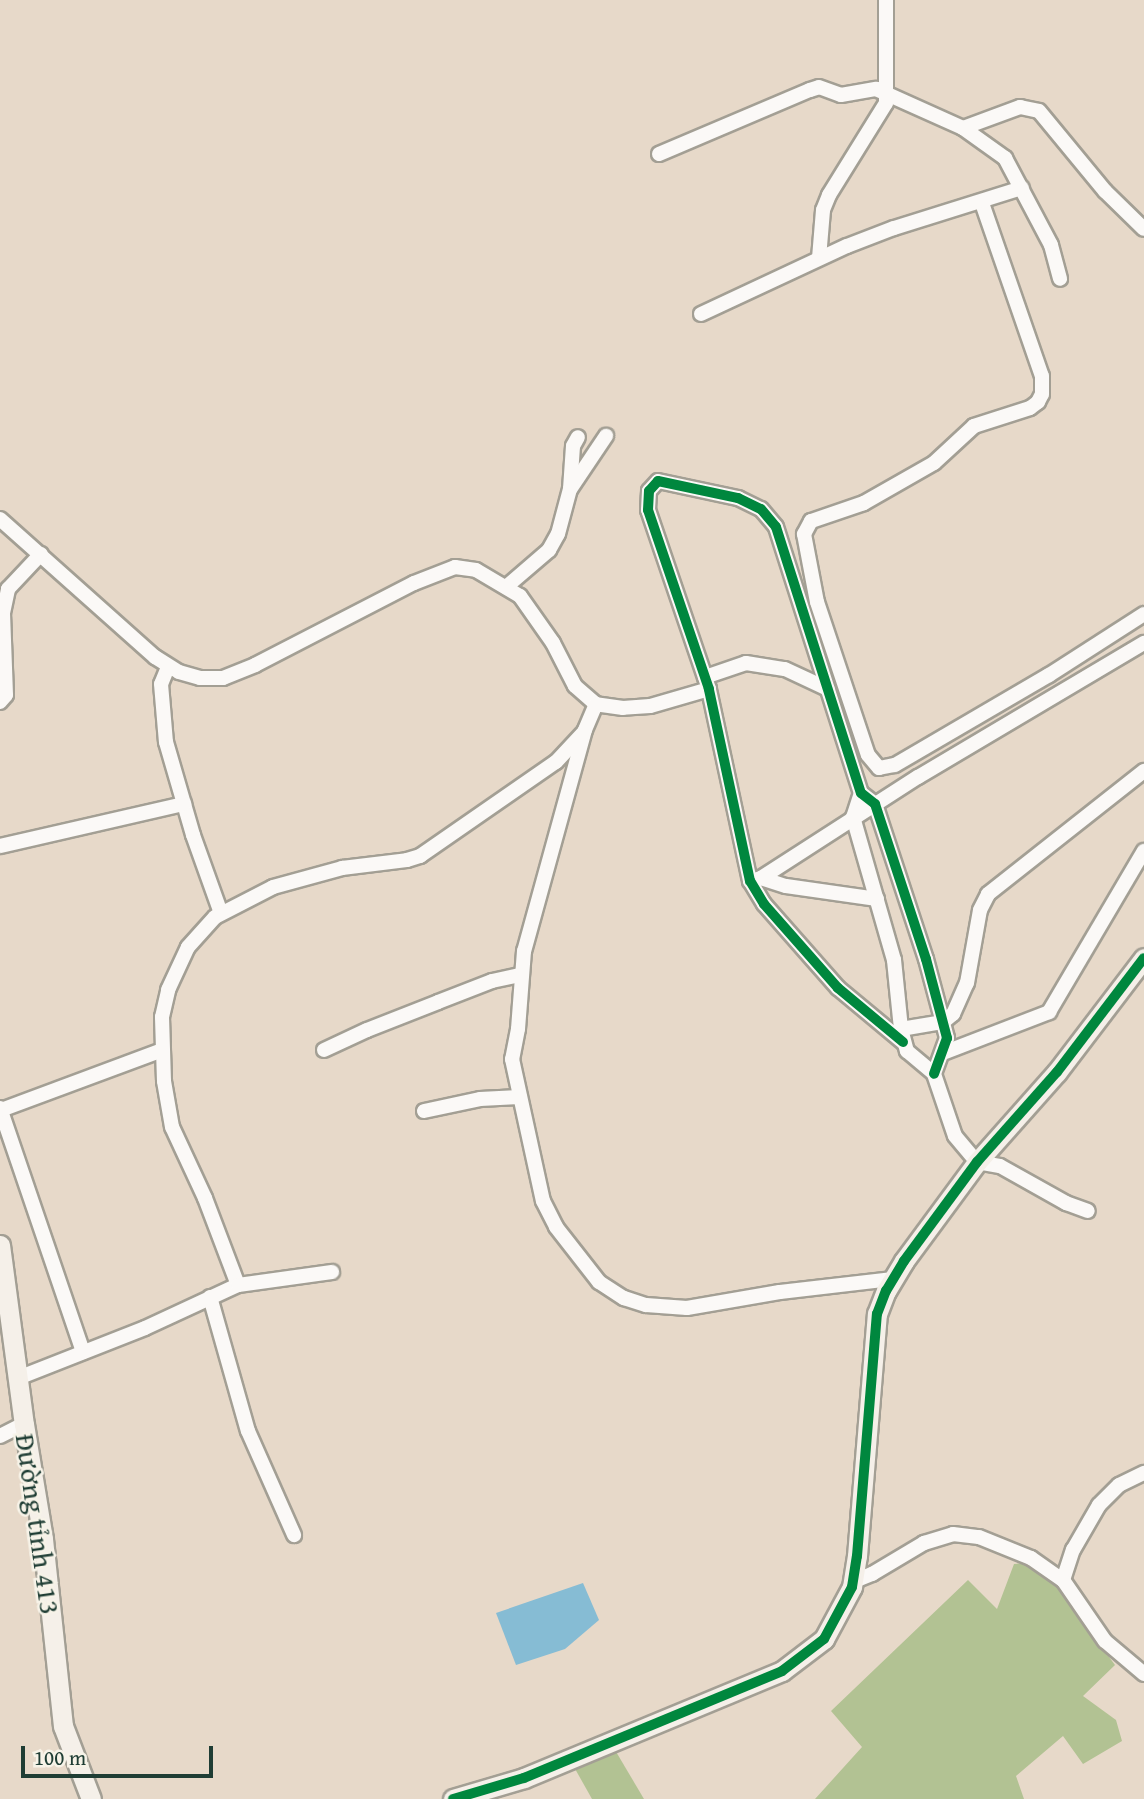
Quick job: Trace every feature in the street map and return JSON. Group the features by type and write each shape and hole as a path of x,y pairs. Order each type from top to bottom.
{"street":[{"path":"819,258 823,210 829,195 881,115 888,93 884,55 886,0"},
{"path":"659,154 819,87 841,94 876,89 963,128 1005,158 1051,244 1060,279"},
{"path":"963,128 1020,107 1039,111 1105,191 1144,229"},
{"path":"701,314 819,258 894,228 1022,188"},
{"path":"982,202 1042,376 1042,394 1038,402 1030,408 974,426 934,463 864,503 811,521 804,534 817,602 868,755 879,768 895,765 1070,662 1144,614"},
{"path":"570,489 606,436"},
{"path":"506,587 549,551 558,534 570,489 573,446 578,437"},
{"path":"902,1035 838,988 764,904 755,879 707,682 649,510 649,491 658,481 738,499 771,517 784,545 861,793 875,804 926,959 947,1038 933,1074"},
{"path":"0,519 168,667 200,678 223,678 255,665 414,583 455,567 476,570 520,596 553,643 575,686 596,704 623,708 650,706 746,663 785,669 828,689"},
{"path":"0,702 6,695 3,613 8,589 41,554"},
{"path":"755,879 853,817 1144,643"},
{"path":"168,667 161,684 166,742 221,913"},
{"path":"596,704 585,730 530,927 520,975 519,1018 512,1059 543,1200 556,1227 599,1282 624,1298 646,1305 687,1308 780,1292 893,1279"},
{"path":"238,1285 205,1198 172,1127 162,1050 162,1017 178,967 198,934 221,913 285,882 359,864 398,862 420,856 556,762 585,730"},
{"path":"902,1035 943,1022 953,1014 960,1002 980,910 988,894 1144,771"},
{"path":"861,793 853,817 898,982 902,1035 907,1051 933,1074 955,1136 977,1162 1000,1166 1066,1203 1088,1211"},
{"path":"0,846 184,804"},
{"path":"943,1054 1048,1013 1144,851"},
{"path":"755,879 877,899"},
{"path":"453,1799 524,1778 782,1671 824,1639 852,1582 877,1314 893,1279 977,1162 1057,1072 1144,958"},
{"path":"324,1051 367,1030 492,981 520,975"},
{"path":"83,1352 0,1109 162,1050"},
{"path":"424,1111 480,1099 519,1097"},
{"name":"Đường tỉnh 413","path":"0,1245 23,1424 43,1539 63,1726 91,1799"},
{"path":"18,1378 238,1285 332,1272"},
{"path":"211,1297 248,1431 294,1535"},
{"path":"0,1436 23,1424"},
{"path":"1062,1580 1073,1550 1099,1505 1119,1485 1144,1473"},
{"path":"852,1582 872,1574 924,1543 962,1534 1031,1558 1062,1580 1105,1641 1144,1674"}],"green space":[{"path":"1025,1563 1056,1586 1115,1665 1083,1696 1116,1720 1122,1741 1083,1764 1063,1736 1016,1776 1024,1799 815,1799 862,1747 831,1711 968,1580 997,1609 1014,1564"},
{"path":"615,1750 644,1799 592,1799 574,1767"}],"water":[{"path":"583,1583 599,1620 565,1649 516,1665 496,1613"}],"cycle path":[{"path":"903,1042 838,988 764,904 750,881 709,689 648,510 649,491 658,481 738,498 761,509 776,527 861,793 875,804 926,959 947,1038 934,1074"},
{"path":"453,1799 524,1778 782,1671 824,1639 852,1587 857,1556 877,1314 886,1291 904,1261 977,1162 1057,1072 1144,958"}]}
